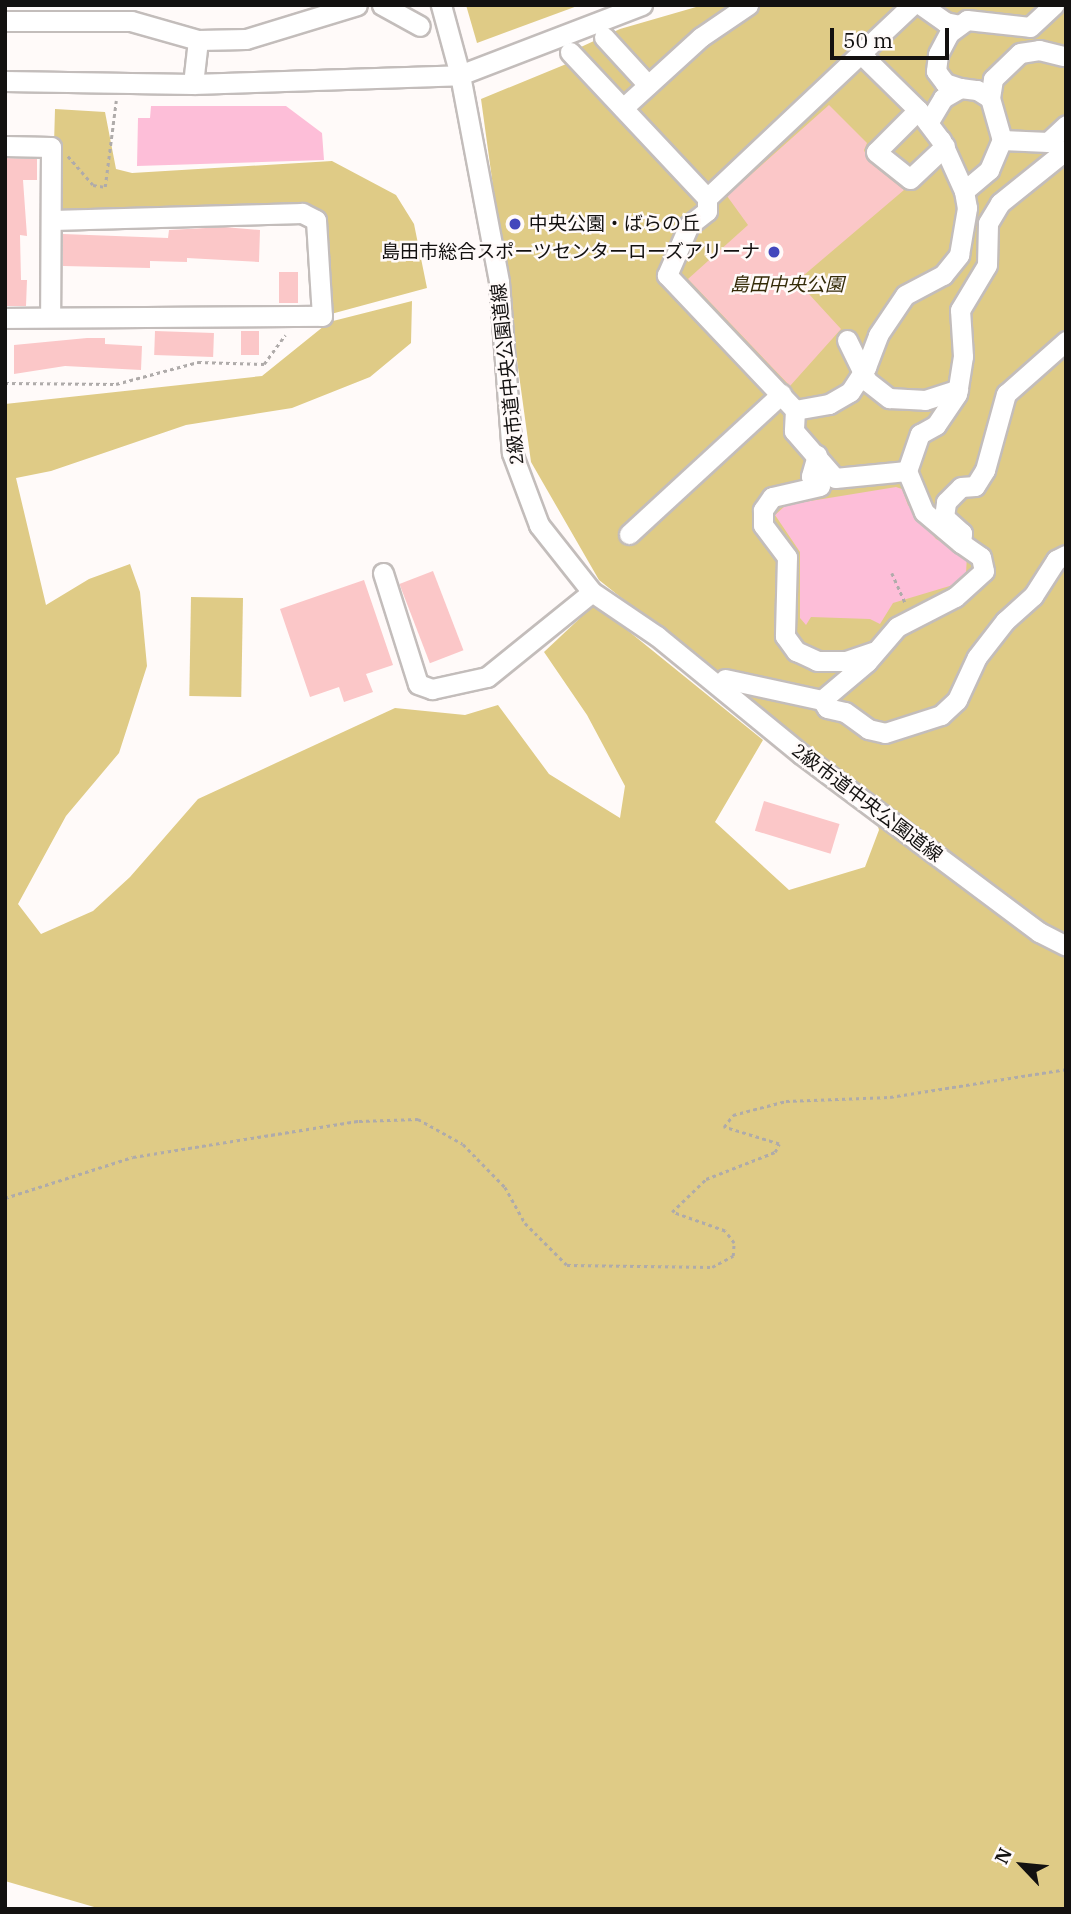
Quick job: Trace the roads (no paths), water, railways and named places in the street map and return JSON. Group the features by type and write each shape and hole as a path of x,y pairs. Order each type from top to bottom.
{"street":[{"path":"5,21 131,13 198,40 246,39 357,5"},
{"path":"382,5 420,26"},
{"name":"2級市道中央公園道線","path":"441,5 460,75 499,282 512,453 539,525 592,592 657,636 801,754 1039,932 1066,946"},
{"path":"5,81 192,83 460,75 642,5"},
{"path":"623,108 701,37 748,5"},
{"path":"707,198 912,5"},
{"path":"920,5 945,22 959,25 985,19 1001,27 1030,27 1054,5"},
{"path":"959,25 949,33 938,54 936,71 945,83 990,98"},
{"path":"604,37 648,85"},
{"path":"192,83 198,40"},
{"path":"964,191 989,170 1002,140 990,98 993,79 1020,53 1039,50 1065,59"},
{"path":"570,52 707,198 707,211 689,225 667,275 795,410 794,431 817,455 827,482"},
{"path":"795,410 829,404 850,392 862,373 878,335 905,295 943,275 959,255 967,208 964,191 945,146 923,116 861,54"},
{"path":"945,146 910,179 876,152 943,98 960,88"},
{"path":"1002,140 1048,142 1066,125"},
{"path":"5,146 51,147 53,220 50,317"},
{"path":"822,700 906,620 955,597 984,571 981,557 924,512 907,471 920,434 936,425 958,389 963,356 961,310 987,265 988,223 1000,203 1066,150"},
{"path":"5,318 322,316 316,219 302,213 53,220"},
{"path":"847,340 862,373 874,390 889,398 925,400 958,389"},
{"path":"961,543 962,533 944,517 946,502 961,487 975,486 985,470 1006,394 1066,341"},
{"path":"629,534 781,394"},
{"path":"881,645 868,656 817,661 796,651 785,636 787,557 763,525 764,510 772,497 827,482 907,471"},
{"path":"725,679 822,700 827,708 845,712 868,729 885,733 941,715 957,700 977,657 1005,621 1032,596 1056,560 1066,555"},
{"path":"383,573 418,684 432,689 487,677 592,592"}],"place":[{"name":"中央公園・ばらの丘","path":"515,224"},
{"name":"島田市総合スポーツセンターローズアリーナ","path":"774,252"}],"park label":[{"name":"島田中央公園","path":"787,285"}]}
